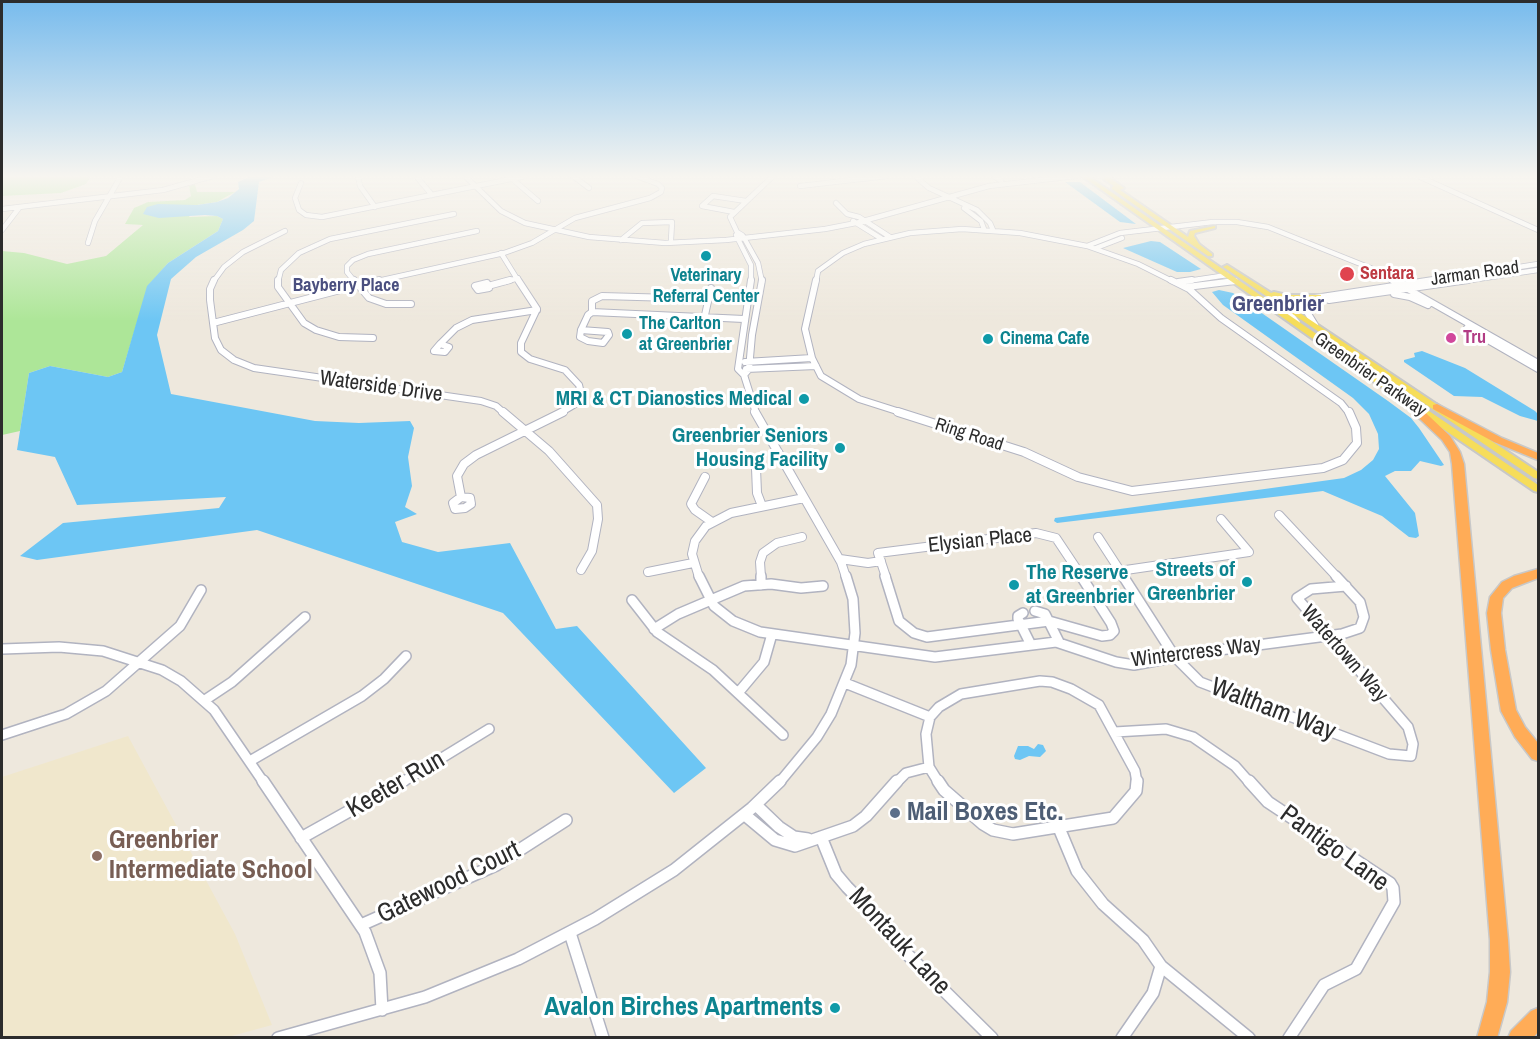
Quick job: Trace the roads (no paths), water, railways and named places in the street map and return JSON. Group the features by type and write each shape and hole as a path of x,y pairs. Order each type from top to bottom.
{"highway":[{"path":"1404,398 1446,438 1455,452 1458,464 1499,940 1497,1002 1487,1038"},
{"path":"1437,407 1498,440 1539,457"},
{"path":"1539,574 1507,585 1497,597 1494,613 1509,711 1520,732 1539,754"},
{"path":"1518,1038 1539,1018"}],"main road":[{"name":"Greenbrier Parkway","path":"1160,224 1198,247 1316,325 1539,476"},
{"name":"Greenbrier Parkway","path":"1162,224 1235,281 1539,489"},
{"path":"1198,247 1191,236 1192,232 1213,227"},
{"path":"1263,290 1287,297 1318,297"}],"street":[{"path":"88,243 93,224"},
{"path":"373,338 344,338 316,330 304,322 278,287 279,273 292,258 308,248 346,234 397,224"},
{"path":"534,224 553,230 621,240 665,243 827,224"},
{"path":"213,323 358,285 501,253 532,243 563,224"},
{"path":"621,240 640,224"},
{"path":"671,240 672,224"},
{"path":"733,224 751,250 760,268 762,279 744,368"},
{"path":"621,240 759,237 826,224"},
{"path":"863,224 882,239"},
{"path":"866,224 890,237"},
{"path":"982,224 984,229"},
{"path":"991,224 993,230"},
{"path":"1096,248 1126,237 1209,224"},
{"path":"1248,224 1268,227 1367,266 1539,363"},
{"path":"1087,246 1115,234 1213,227 1244,227 1279,234 1354,263 1403,287 1428,305 1539,369"},
{"name":"Ring Road","path":"944,230 993,230 1031,234 1096,248 1138,264 1187,287 1221,318 1341,403 1349,412 1356,428 1357,443 1350,455 1335,464 1308,471 1142,492 1127,491 1078,477 1024,452 998,443 853,397 827,381 812,358 805,329 818,271 843,254 890,237 944,230"},
{"name":"Waterside Drive","path":"285,231 243,252 218,274 210,292 213,323 219,348 226,355 247,366 481,401 496,406 549,451 597,505 598,519 592,552 581,570"},
{"path":"411,304 380,303 369,298 346,270 348,264 357,258 477,231"},
{"path":"278,1038 425,997 475,978 570,933 674,870 745,815 789,773 817,737 831,714 845,683 854,645 853,599 840,559 758,420 744,368 744,319 752,270 740,236"},
{"path":"751,250 750,243 759,237"},
{"path":"501,253 537,310"},
{"name":"Jarman Road","path":"1316,325 1305,310 1307,304 1539,264"},
{"name":"Jarman Road","path":"1290,308 1297,302 1318,297 1539,270"},
{"path":"1177,282 1227,275"},
{"path":"488,286 518,278"},
{"path":"1187,287 1235,281"},
{"path":"705,315 711,288"},
{"path":"1378,293 1402,295 1428,305"},
{"path":"581,330 592,312 592,301 602,296 708,299"},
{"path":"1290,308 1290,314 1298,325"},
{"path":"440,344 456,328 472,320 537,310"},
{"path":"461,497 457,476 464,464 476,455 574,406 581,393 579,385 565,370 530,358 521,352 521,343 537,310"},
{"path":"592,312 705,315 744,319"},
{"path":"744,368 812,358"},
{"path":"744,368 816,366"},
{"path":"756,468 757,493 762,506"},
{"path":"705,477 691,504 695,510 712,522"},
{"path":"709,600 693,563 692,554 695,541 712,522 731,513 804,498"},
{"name":"Wintercress Way","path":"709,600 733,621 772,634 935,657 1059,642 1116,662 1134,665 1175,657 1327,636 1360,628 1364,617 1360,602 1280,515"},
{"path":"1119,571 1249,552 1221,519"},
{"name":"Elysian Place","path":"1036,533 1056,538 1114,631 1110,635 1102,636 1049,621 937,637 914,633 899,621 881,561 878,553 1036,533"},
{"path":"761,585 760,562 763,553 777,543 802,537"},
{"name":"Waltham Way","path":"1098,537 1175,657 1200,682 1389,754 1411,756"},
{"path":"840,559 867,563 881,561"},
{"path":"648,572 693,563"},
{"path":"654,629 678,614 732,590 761,585 801,588 823,586"},
{"name":"Watertown Way","path":"1346,586 1311,589 1297,598 1327,636 1404,723 1411,735 1411,756"},
{"path":"2,735 75,710 106,691 180,626 201,590"},
{"path":"632,600 654,629 712,670 783,735"},
{"name":"Elysian Place","path":"1035,611 1045,614 1059,642"},
{"path":"1023,613 1018,616 1031,645"},
{"path":"205,700 232,682 305,616"},
{"path":"738,693 764,662 772,634"},
{"path":"2,649 75,648 103,651 140,662 181,681 205,700 250,761 361,925 377,961 382,1010"},
{"path":"250,761 362,696 384,679 406,656"},
{"path":"1040,681 1052,682 1087,696 1099,705 1115,732 1135,771 1136,791 1113,818 1104,821 1013,834 993,830 944,790 929,767 926,734 930,717 951,698 961,694 1040,681"},
{"path":"845,683 930,717"},
{"name":"Keeter Run","path":"301,838 424,770 489,729"},
{"name":"Pantigo Lane","path":"1115,732 1166,729 1193,737 1235,766 1268,802 1390,883 1393,888 1394,902 1356,969 1324,986 1289,1038"},
{"path":"745,815 775,840 795,846 853,826 866,816 906,773 929,767"},
{"path":"756,805 779,827 794,837 802,840 821,837"},
{"name":"Gatewood Court","path":"361,925 496,866 566,820"},
{"path":"1059,828 1077,871 1103,904 1143,940 1161,966 1249,1038"},
{"name":"Montauk Lane","path":"821,837 836,874 847,887 882,923 907,954 992,1038"},
{"path":"570,933 603,1038"},
{"path":"1122,1038 1154,993 1161,966"}],"water":[{"path":"221,224 250,224 196,257 171,279 157,335 171,394 315,421 359,423 410,421 414,428 408,457 412,486 405,507 417,514 395,522 402,542 438,552 510,543 556,629 577,626 706,768 674,793 503,613 257,530 37,560 20,556 63,523 219,508 226,497 77,505 55,457 17,450 29,373 50,366 108,377 122,372 147,286 168,263 218,231"},
{"path":"1151,241 1160,242 1201,269 1177,272 1123,248"},
{"path":"1219,290 1233,293 1411,418 1444,465 1420,461 1411,471 1395,471 1385,476 1415,513 1419,536 1409,537 1382,516 1323,491 1057,523 1054,521 1055,518 1344,478 1361,470 1373,460 1379,449 1378,434 1369,414 1353,398 1223,305 1212,292"},
{"path":"1422,351 1465,368 1535,411 1538,414 1538,421 1520,416 1482,397 1454,396 1404,362 1404,360 1415,357 1414,353"},
{"path":"1038,744 1043,745 1046,751 1040,757 1029,756 1020,760 1015,759 1018,746 1028,746 1034,749"}],"place":[{"name":"Veterinary Referral Center","path":"706,256"},
{"name":"Sentara","path":"1347,274"},
{"name":"The Carlton at Greenbrier","path":"627,334"},
{"name":"Tru","path":"1451,338"},
{"name":"Cinema Cafe","path":"988,339"},
{"name":"MRI & CT Dianostics Medical","path":"804,399"},
{"name":"Greenbrier Seniors Housing Facility","path":"840,448"},
{"name":"Streets of Greenbrier","path":"1247,582"},
{"name":"The Reserve at Greenbrier","path":"1014,585"},
{"name":"Mail Boxes Etc.","path":"895,813"},
{"name":"Greenbrier Intermediate School","path":"97,856"},
{"name":"Avalon Birches Apartments","path":"835,1008"}],"district":[{"name":"Bayberry Place","path":"346,286"},
{"name":"Greenbrier","path":"1278,305"}]}
